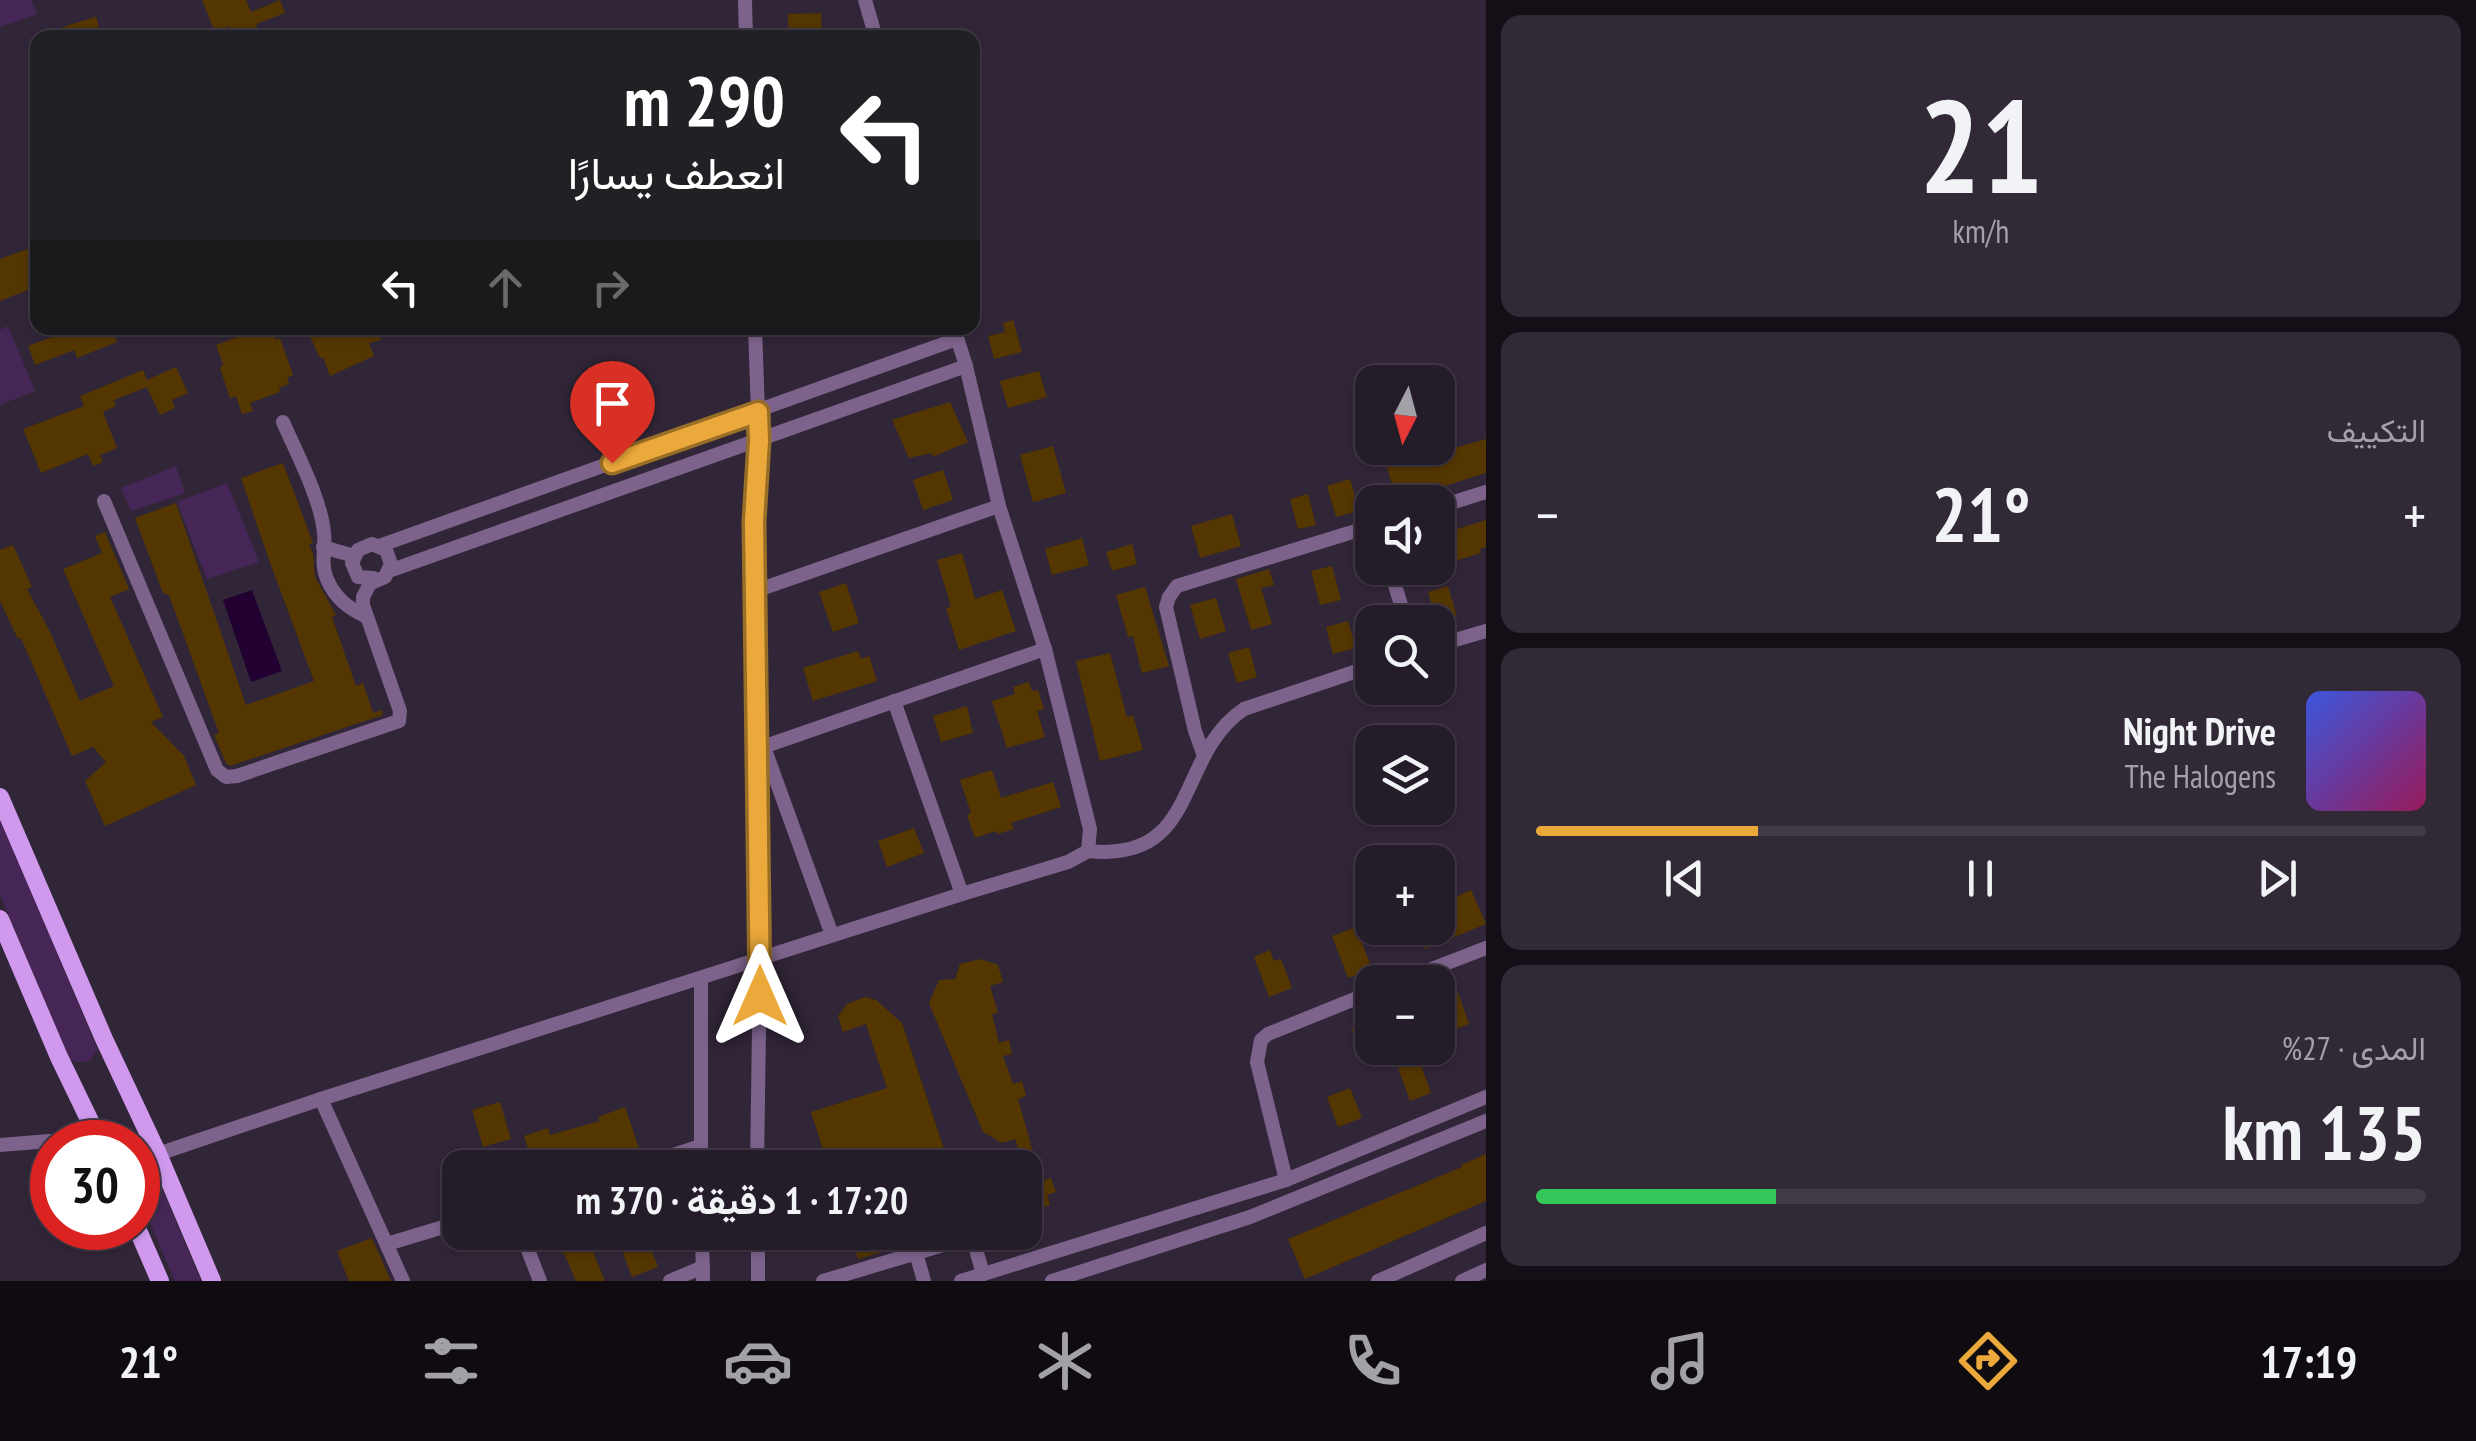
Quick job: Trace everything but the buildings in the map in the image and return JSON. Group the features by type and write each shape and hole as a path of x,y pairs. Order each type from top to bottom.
{"main road":[{"path":"0,797 142,1120"},
{"path":"0,919 89,1120"},
{"path":"160,1159 212,1281"},
{"path":"147,1250 160,1281"}],"street":[{"path":"744,0 746,30"},
{"path":"865,0 874,30"},
{"path":"755,335 759,441 754,521 760,748 758,1150"},
{"path":"373,578 358,577 354,571 354,556 364,546 379,546 758,412 951,335"},
{"path":"957,335 998,506 1045,649 1090,830 1088,851"},
{"path":"373,578 371,583 379,582 389,571 966,366"},
{"path":"283,422 309,483 324,532 324,569 347,608 366,616"},
{"path":"539,489 548,514"},
{"path":"1455,501 1486,492"},
{"path":"104,501 217,770 226,777 398,721 400,711 366,616 363,597 373,578"},
{"path":"755,592 998,506"},
{"path":"1204,756 1166,607 1169,597 1177,586 1355,531"},
{"path":"379,546 390,556 389,571"},
{"path":"323,547 354,556"},
{"path":"1455,640 1486,631"},
{"path":"760,748 1045,649"},
{"path":"160,1153 1068,862 1088,851 1124,852 1144,846 1161,835 1182,804 1204,756 1233,717 1244,709 1355,672"},
{"path":"894,700 962,894"},
{"path":"760,748 832,935"},
{"path":"1442,965 1486,948"},
{"path":"701,978 701,1150"},
{"path":"1286,1180 1257,1062 1261,1040 1355,999"},
{"path":"960,1281 1286,1180 1486,1096"},
{"path":"321,1099 404,1281"},
{"path":"1052,1281 1250,1218 1486,1121"},
{"path":"0,1145 30,1143"},
{"path":"689,1150 701,1146"},
{"path":"388,1244 442,1228"},
{"path":"1378,1281 1485,1238"},
{"path":"528,1250 540,1281"},
{"path":"758,1250 758,1281"},
{"path":"823,1281 926,1250"},
{"path":"976,1250 983,1274"},
{"path":"916,1253 924,1281"},
{"path":"1462,1281 1486,1270"},
{"path":"670,1281 703,1274"}],"shaded area":[{"path":"0,0 31,0 37,14 0,27"},
{"path":"8,326 35,391 0,405 0,330"},
{"path":"176,466 185,493 131,511 121,488"},
{"path":"227,483 259,562 207,579 177,502"},
{"path":"252,590 282,671 251,682 223,600"},
{"path":"0,819 98,1050 89,1061 70,1060 0,895"},
{"path":"160,1186 201,1281 175,1281 160,1246"}],"route":[{"path":"612,463 758,412 754,521 760,996"}]}
